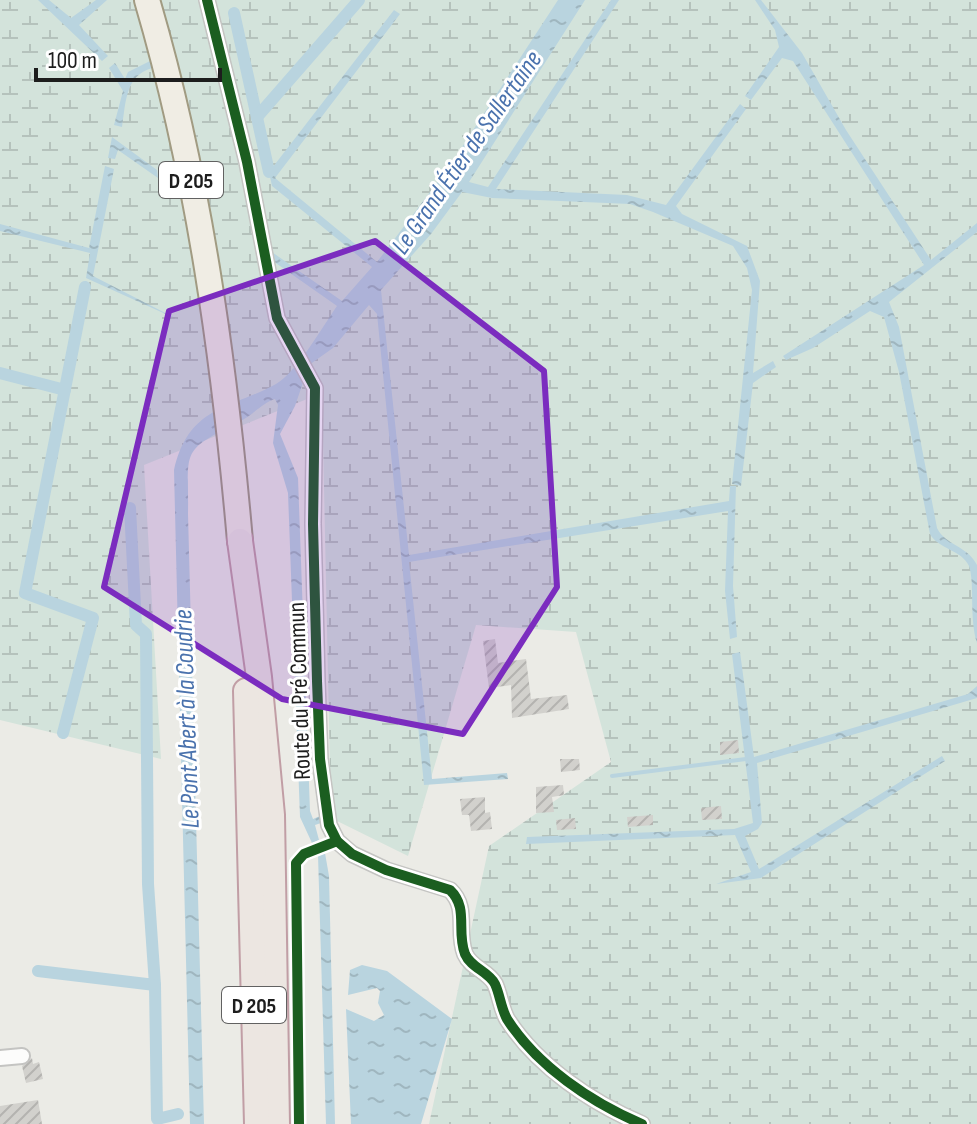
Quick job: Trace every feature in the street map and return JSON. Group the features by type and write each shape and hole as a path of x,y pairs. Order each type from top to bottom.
{"highway":[{"name":"D 205","path":"240,541 257,1124"},
{"name":"D 205","path":"240,541 254,632 272,815 277,1124"}],"main road":[{"name":"D 205","path":"147,0 185,149 222,362 240,541"}],"street":[{"name":"Route du Pré Commun","path":"207,0 247,162 275,310 296,355 312,378 316,402 313,524 320,759 332,833 344,849 364,861 450,890 458,897 465,954 473,966 490,977 507,1018 524,1039 580,1090 642,1124"},
{"path":"0,1058 22,1056"}],"highlighted area":[{"path":"375,241 544,371 557,587 463,734 282,699 104,587 169,311"}],"green space":[{"path":"0,0 977,0 977,1124 429,1124 489,846 611,762 576,632 476,625 408,856 331,818 322,393 144,465 161,759 0,720"}],"water":[{"path":"38,0 49,0 71,18 96,0 107,0 79,25 108,56 102,61"},
{"path":"558,0 585,0 469,182 488,187 611,0 619,0 496,189 627,195 666,205 740,104 746,109 676,206 682,214 747,246 760,281 753,373 773,361 776,367 753,383 741,486 732,484 752,290 747,268 733,246 630,204 492,198 462,192 431,234 381,290 409,555 729,501 730,486 736,486 733,586 737,637 730,639 725,591 728,511 409,562 432,779 507,773 508,779 424,785 377,314 369,305 333,348 309,365 295,406 280,434 298,478 310,811 313,819 320,816 321,823 315,825 319,840 312,843 300,817 288,493 273,443 278,405 275,399 197,447 189,464 188,514 204,1124 190,1124 174,470 181,449 200,422 284,378 337,306 270,259 269,250 342,301 372,267 272,186 269,172 394,10 400,14 275,178 377,262 449,167"},
{"path":"755,0 761,0 802,53 846,130 931,260 977,223 977,232 889,302 899,327 937,528 977,565 977,643 969,566 961,556 938,543 930,534 899,372 884,317 870,311 813,348 786,360 783,356 924,265 793,61 782,58 751,100 745,96 779,47 775,30"},
{"path":"150,61 152,68 136,77 128,91 122,127 114,125 123,91 109,68 115,63 125,79 128,72"},
{"path":"112,137 157,170 158,178 118,150 115,159 108,158"},
{"path":"105,166 114,169 93,276 181,321 86,278 90,253 0,231 0,224 89,248"},
{"path":"740,652 754,757 968,694 977,686 977,698 757,763 762,823 745,836 759,869 942,756 945,761 761,878 716,884 751,872 735,835 526,844 527,837 734,829 753,823 732,654"},
{"path":"325,853 329,876 335,1124 326,1124 318,855"},
{"path":"362,965 387,971 452,1019 421,1124 351,1124 346,1009 374,1021 384,1015 378,1003 380,991 377,988 348,995 350,970"}],"building":[{"path":"495,639 498,663 526,659 531,699 567,695 569,709 512,718 511,685 489,688 483,641"},
{"path":"738,740 739,753 720,755 720,742"},
{"path":"560,759 579,759 580,770 561,772"},
{"path":"563,785 564,795 552,797 554,812 536,813 536,787"},
{"path":"485,797 485,813 490,812 492,829 471,831 469,815 462,815 460,799"},
{"path":"721,806 722,819 702,820 701,808"},
{"path":"653,815 653,825 628,827 627,817"},
{"path":"575,818 576,829 557,830 556,820"},
{"path":"32,1058 33,1064 39,1062 43,1079 26,1083 22,1066"},
{"path":"38,1100 42,1124 0,1124 0,1106"}],"waterway":[{"path":"257,117 359,0"},
{"path":"234,13 269,172"},
{"path":"63,733 93,618 25,593 85,287"},
{"path":"0,373 65,390"},
{"path":"38,971 155,985 148,884 146,634 136,625 130,508"},
{"path":"612,776 746,759"},
{"path":"155,985 157,1119 178,1114"}],"cycle path":[{"path":"207,0 247,162 277,318 315,388 313,524 317,681 320,759 329,825 337,841 352,854 386,870 450,890 461,912 465,954 495,984 505,1015 519,1036 550,1067 585,1094 642,1124"},
{"path":"299,1124 296,863 304,854 337,841"}],"water label":[{"name":"Le Grand Étier de Sallertaine","path":"466,152"},
{"name":"Le Pont Abert à la Coudrie","path":"186,719"}]}
